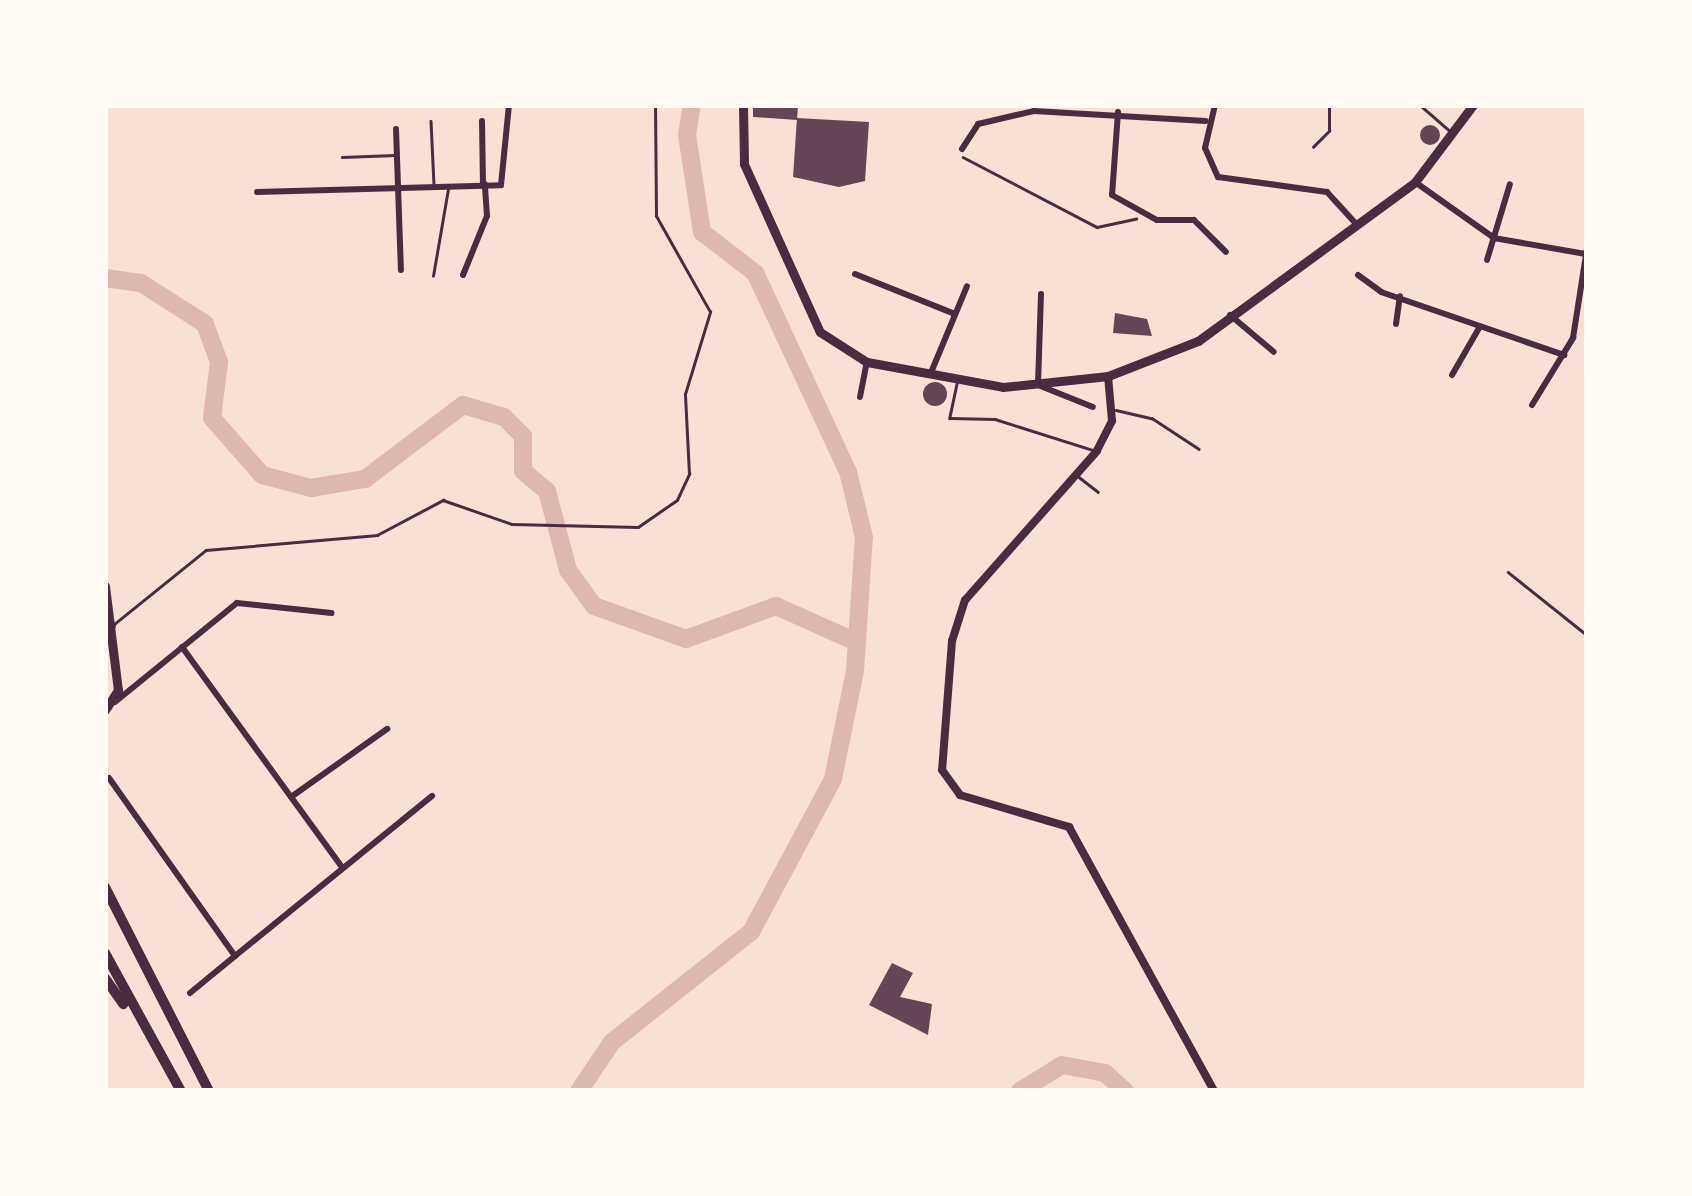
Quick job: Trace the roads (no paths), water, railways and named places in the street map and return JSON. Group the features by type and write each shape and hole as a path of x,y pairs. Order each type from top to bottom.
{"highway":[{"path":"105,887 209,1091"},
{"path":"105,954 146,1038"},
{"path":"105,978 181,1091"}],"main road":[{"path":"744,105 744,164 811,320 866,362 958,380 1038,385 1108,376 1206,336 1414,182 1474,105"},
{"path":"105,586 115,702 105,710"}],"street":[{"path":"257,192 502,184 510,105"},
{"path":"1215,105 1206,120 1209,165 1230,185 1328,192 1358,226"},
{"path":"961,150 978,124 1002,114 1118,112 1206,120"},
{"path":"1118,112 1109,188 1148,216 1194,220 1226,252"},
{"path":"463,275 487,216 482,121"},
{"path":"396,130 402,270"},
{"path":"1414,182 1494,238 1587,251 1564,355 1534,402 1546,404"},
{"path":"1487,260 1510,184"},
{"path":"855,274 956,314"},
{"path":"1358,275 1370,284 1479,328 1564,355"},
{"path":"1370,284 1378,276"},
{"path":"930,376 967,286"},
{"path":"1042,294 1038,385 1092,406"},
{"path":"1396,324 1400,296"},
{"path":"1228,317 1274,352"},
{"path":"1452,375 1479,328"},
{"path":"1448,360 1458,365"},
{"path":"860,397 866,362"},
{"path":"1108,376 1112,409 1098,451 965,600 945,693 947,784 1069,827 1214,1091"},
{"path":"115,702 248,600 331,613"},
{"path":"182,647 342,867"},
{"path":"290,796 387,729"},
{"path":"109,778 235,956"},
{"path":"190,993 432,796"}],"lane":[{"path":"108,626 206,550 377,535 442,500 495,520 638,528 677,500 689,474 685,394 710,312 656,216 655,105"},
{"path":"1420,105 1454,134"},
{"path":"431,121 434,186"},
{"path":"342,157 397,154"},
{"path":"433,276 449,185"},
{"path":"958,380 950,418 994,419 1098,451"},
{"path":"1112,409 1152,418 1199,450"},
{"path":"1078,476 1098,492"}],"waterway":[{"path":"579,1091 612,1042 751,932 833,779 855,671 864,537 848,472 755,273 702,232 687,135 692,105"},
{"path":"105,278 141,283 205,324 219,362 212,418 262,475 311,488 365,479 463,405 504,417 523,436 523,471 547,491 568,570 594,606 686,639 776,606 856,642"},
{"path":"1020,1091 1062,1065 1105,1073 1125,1091"}]}
